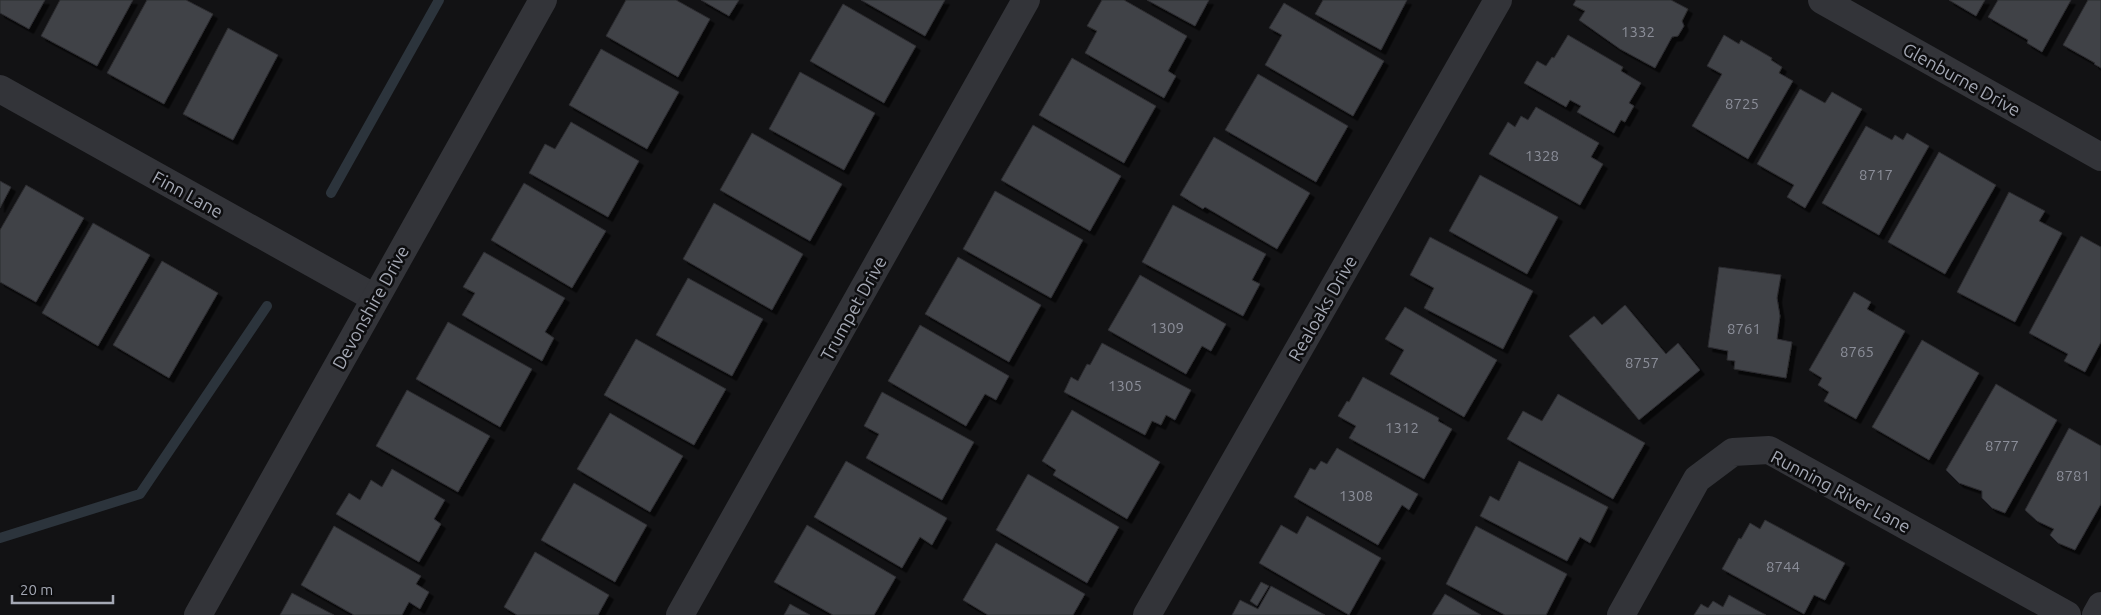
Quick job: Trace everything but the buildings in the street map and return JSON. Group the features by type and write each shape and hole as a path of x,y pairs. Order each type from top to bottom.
{"street":[{"name":"Devonshire Drive","path":"198,615 543,0"},
{"name":"Trumpet Drive","path":"680,615 1026,0"},
{"name":"Realoaks Drive","path":"1147,615 1498,0"},
{"name":"Glenburne Drive","path":"1822,0 2101,157"},
{"name":"Finn Lane","path":"0,89 375,298"},
{"name":"Running River Lane","path":"1621,615 1697,479 1732,452 1769,450 2067,615"},
{"path":"2096,615 2101,606"}],"waterway":[{"path":"331,193 439,0"},
{"path":"0,538 140,494 267,306"}]}
